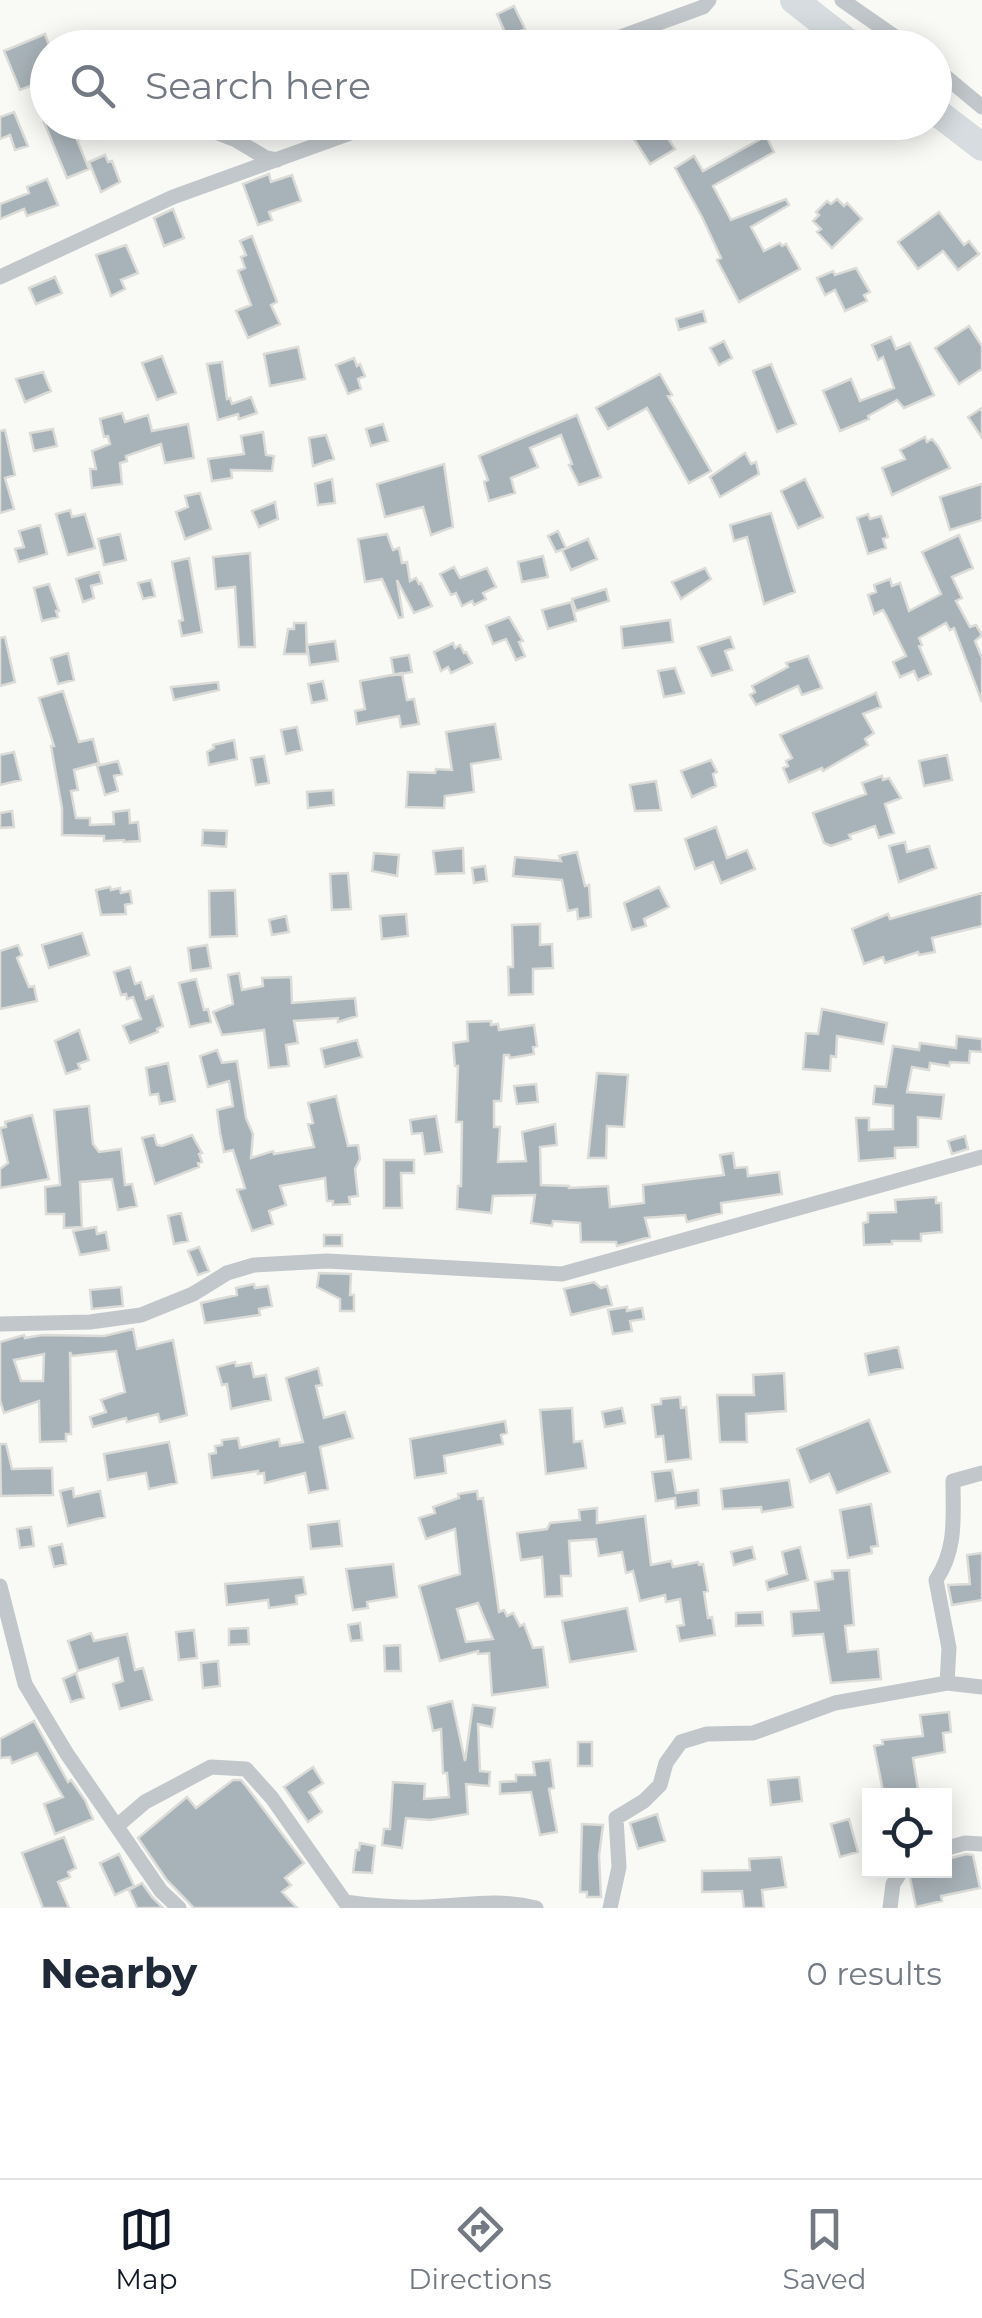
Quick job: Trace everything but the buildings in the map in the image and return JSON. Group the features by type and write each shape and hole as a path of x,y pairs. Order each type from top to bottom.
{"highway":[{"path":"794,0 832,30"},
{"path":"952,124 982,147"}],"street":[{"path":"640,30 703,7 708,0"},
{"path":"845,1 886,30"},
{"path":"952,82 982,108"},
{"path":"236,140 266,158 277,160"},
{"path":"0,277 174,197 332,140"},
{"path":"0,1324 90,1322 141,1315 193,1294 227,1273 254,1265 327,1261 562,1274 982,1157"},
{"path":"947,1683 949,1648 936,1580 948,1561 953,1535 953,1481 982,1473"},
{"path":"0,1586 25,1684 116,1826 161,1891 179,1908"},
{"path":"610,1908 618,1867 616,1818 644,1801 660,1785 666,1763 681,1742 707,1734 753,1733 835,1703 947,1683 982,1686"},
{"path":"116,1826 145,1802 211,1767 246,1769 272,1798 345,1902 380,1907 509,1902 536,1908"},
{"path":"952,1847 982,1844"},
{"path":"890,1908 897,1878"}]}
